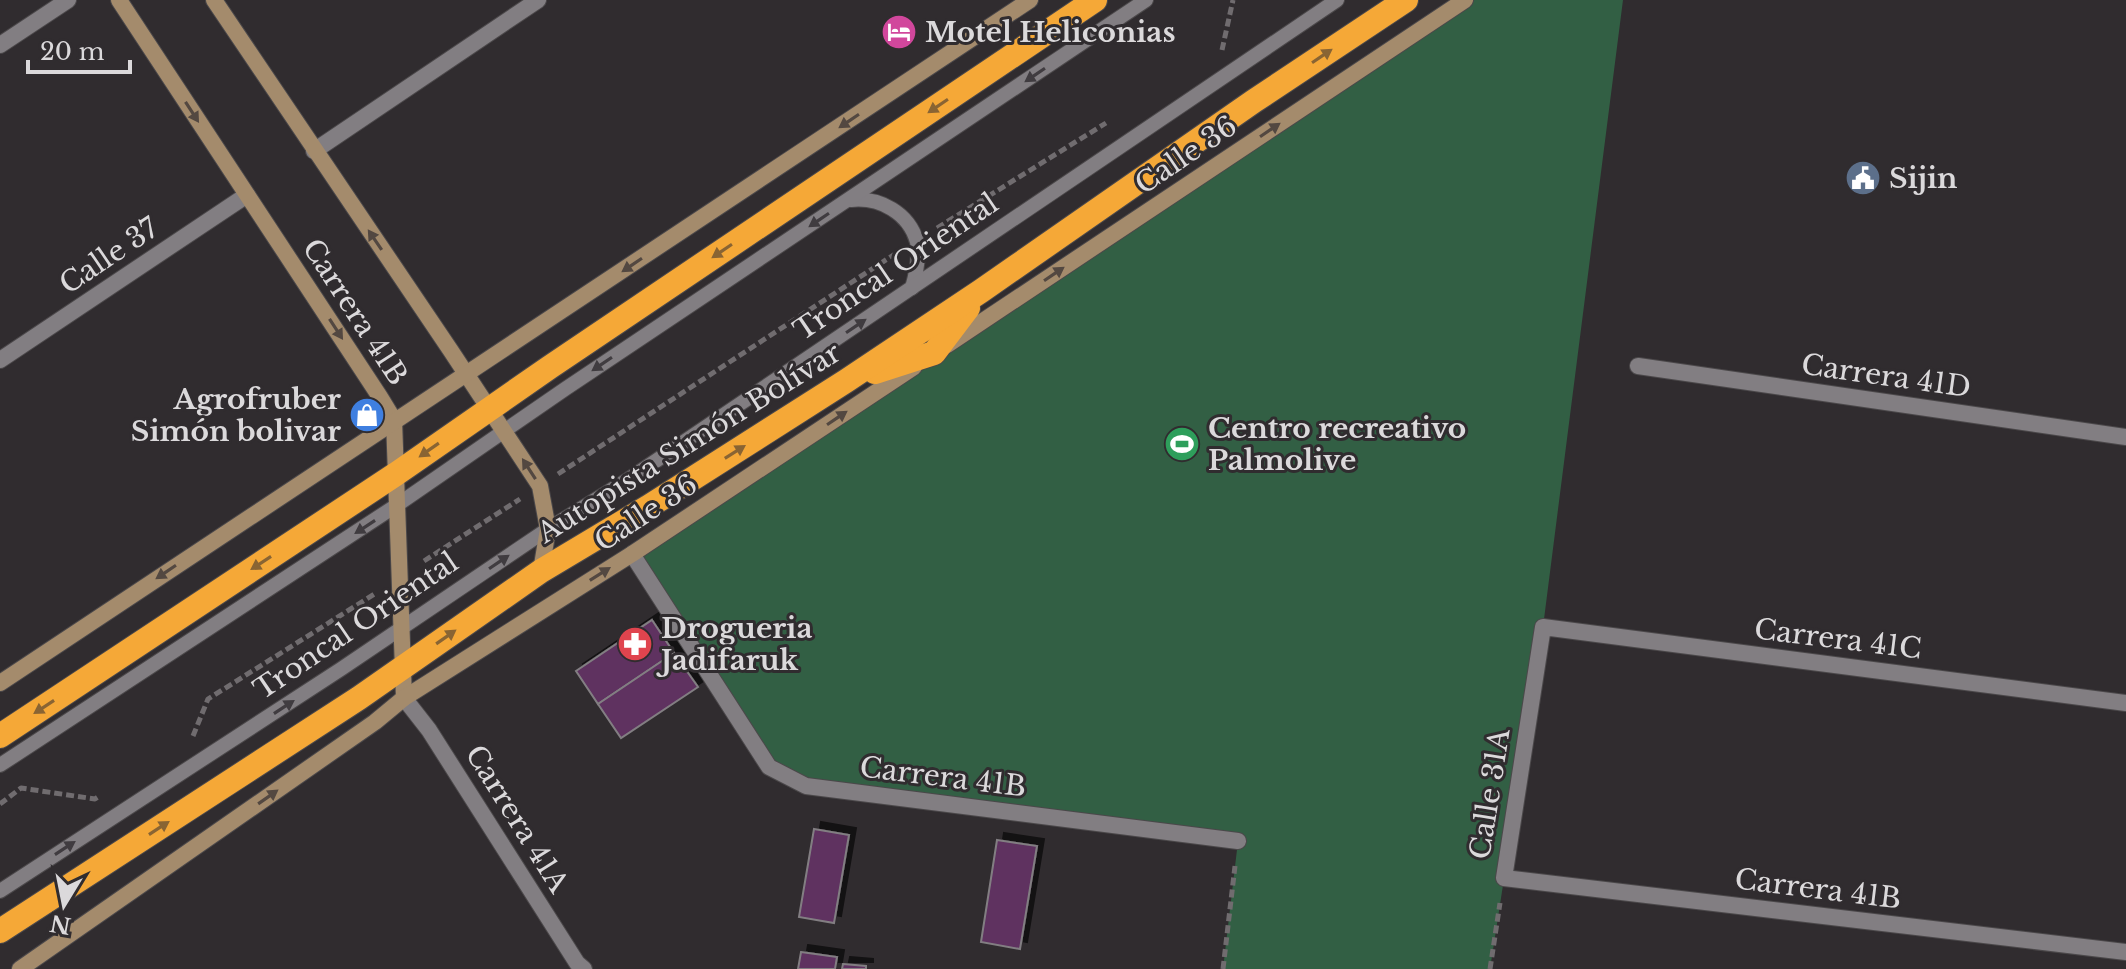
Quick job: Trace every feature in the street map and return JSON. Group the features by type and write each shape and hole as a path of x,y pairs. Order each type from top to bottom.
{"highway":[{"path":"0,736 396,474 1095,0"},
{"name":"Autopista Simón Bolívar","path":"0,931 346,707 541,571 846,381 1406,0"},
{"path":"846,381 934,353 981,291"}],"street":[{"path":"0,45 68,0"},
{"name":"Carrera 41B","path":"119,0 394,420 404,698"},
{"name":"Carrera 41B","path":"214,0 540,486 548,529 541,571"},
{"path":"314,151 538,0"},
{"path":"0,683 1030,0"},
{"name":"Calle 36","path":"20,969 375,722 404,698 632,554 1465,0"},
{"name":"Calle 37","path":"0,360 247,195"},
{"name":"Carrera 41D","path":"1638,366 2126,437"},
{"name":"Carrera 41B","path":"632,554 769,767 806,786 1238,841"},
{"name":"Carrera 41C","path":"1543,627 2126,703"},
{"name":"Calle 31A","path":"1504,878 1543,627"},
{"name":"Carrera 41A","path":"404,698 429,730 576,967"},
{"name":"Carrera 41B","path":"1504,878 2126,952"}],"lane":[{"path":"0,765 397,505 1146,0"},
{"name":"Troncal Oriental","path":"0,891 341,669 548,529 629,479 1337,0"},
{"path":"849,200 875,201 893,209 906,222 916,241 917,271 912,288"}],"path":[{"path":"1221,52 1233,0"},
{"path":"192,737 208,699 916,241 1115,118"},
{"path":"0,804 21,788 95,799 107,792"},
{"path":"1223,969 1238,841"},
{"name":"Calle 31A","path":"1490,969 1504,878"}],"green space":[{"name":"Centro recreativo Palmolive","path":"1465,0 1623,0 1543,627 1490,969 1223,969 1238,841 806,786 769,767 632,554"}],"building":[{"path":"652,620 674,653 598,704 576,671"},
{"path":"674,653 698,687 621,738 598,704"},
{"path":"814,829 849,835 834,923 799,917"},
{"path":"997,840 1037,846 1020,949 981,942"},
{"path":"801,952 837,957 835,969 798,969"},
{"path":"843,964 866,966 866,969 842,969"}],"place":[{"name":"Motel Heliconias","path":"899,32"},
{"name":"Sijin","path":"1863,178"},
{"name":"Agrofruber Simón bolivar","path":"367,415"},
{"name":"Centro recreativo Palmolive","path":"1182,444"},
{"name":"Drogueria Jadifaruk","path":"635,644"}]}
